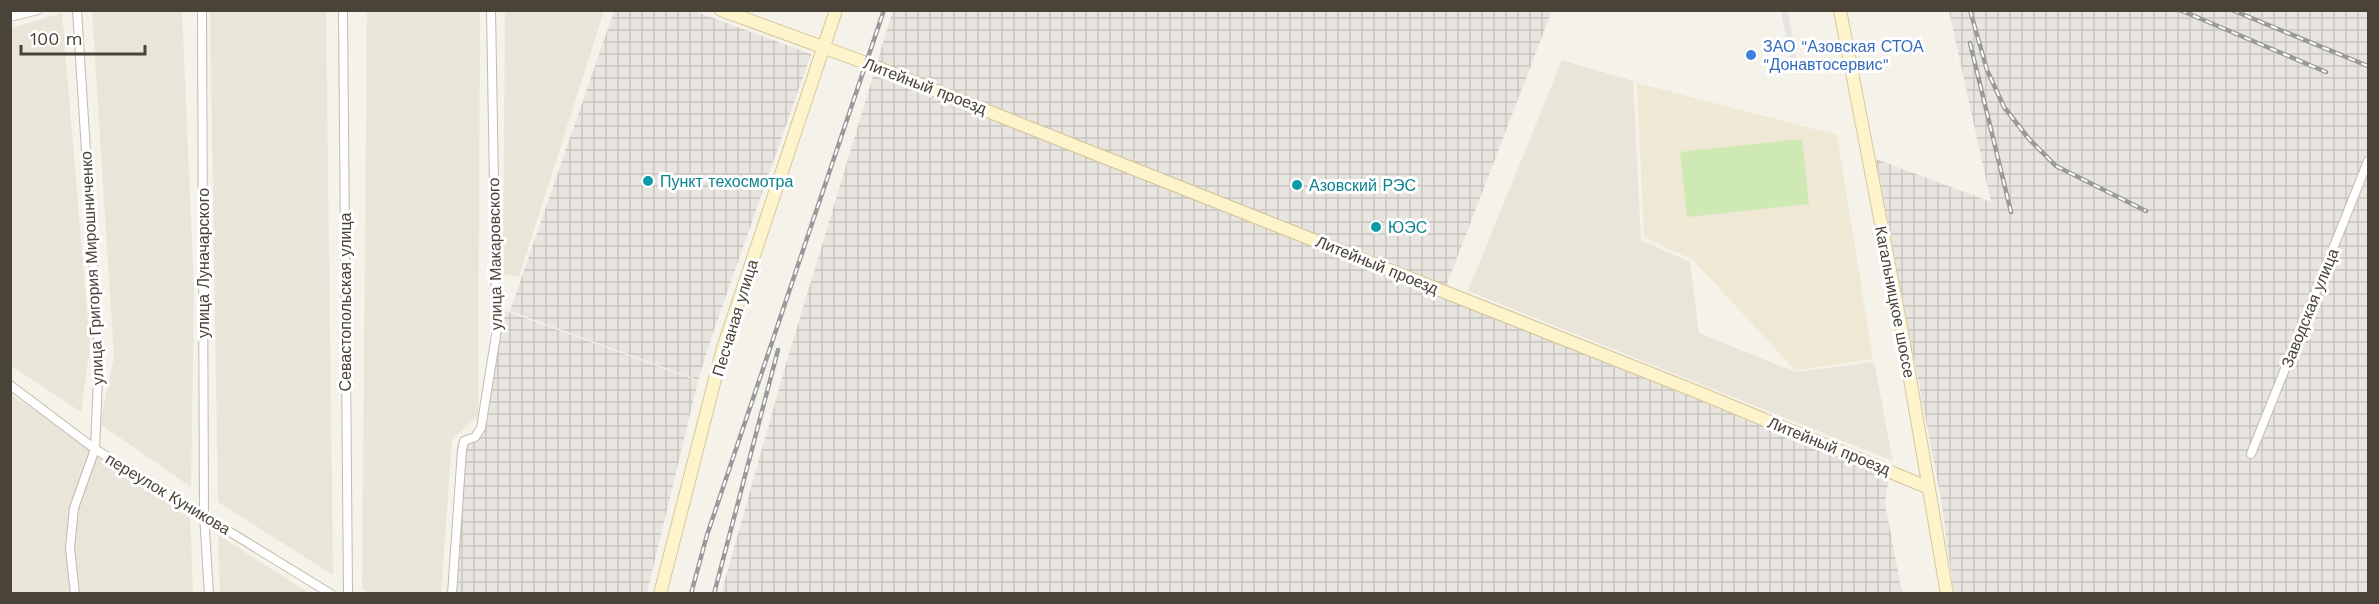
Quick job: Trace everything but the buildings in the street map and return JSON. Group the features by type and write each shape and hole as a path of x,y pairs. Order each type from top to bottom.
{"main road":[{"name":"Литейный проезд","path":"721,10 824,47 1689,389 1929,488"},
{"name":"Песчаная улица","path":"660,594 723,348 836,10"},
{"name":"Кагальницкое шоссе","path":"1840,10 1947,594"}],"street":[{"path":"10,17 38,10"},
{"name":"улица Григория Мирошниченко","path":"75,594 70,548 74,508 95,449 99,355 77,10"},
{"name":"улица Луначарского","path":"202,10 204,515 209,594"},
{"name":"Севастопольская улица","path":"343,10 348,594"},
{"name":"улица Макаровского","path":"452,594 462,450 464,441 475,437 481,428 498,323 491,10"},
{"name":"Заводская улица","path":"2251,454 2368,161"},
{"name":"переулок Куникова","path":"10,385 95,449 331,594"}],"shaded area":[{"path":"893,10 1552,11 1442,297 1889,476 1885,503 1902,593 721,594 786,364"},
{"path":"92,11 182,11 194,290 191,487 100,424 114,357"},
{"path":"210,11 326,11 333,575 218,502"},
{"path":"367,11 480,11 478,416 452,439 441,593 370,593 362,589"},
{"path":"505,11 604,11 519,277 503,274"},
{"path":"614,11 694,11 811,54 698,380 510,311"},
{"path":"1788,11 1797,61 1791,62 1781,12"},
{"path":"1949,11 2368,11 2368,593 1954,593 1941,499 1876,159 1991,202"},
{"path":"62,13 90,347 81,412 10,365 11,28"},
{"path":"1562,60 1633,81 1641,240 1690,262 1699,333 1795,372 1874,362 1893,461 1468,291"},
{"path":"1637,83 1837,135 1873,359 1795,370 1693,260 1644,237"},
{"path":"503,310 698,381 647,593 454,594 465,450 468,443 484,429"},
{"path":"10,394 190,511 193,593 11,593"},
{"path":"218,535 309,593 220,593"}],"green space":[{"path":"1802,139 1809,204 1687,217 1680,152"}],"railway":[{"path":"691,594 707,535 884,10"},
{"path":"1970,10 1987,70 2004,107 2029,139 2056,166 2146,211"},
{"path":"2180,10 2326,72"},
{"path":"2232,10 2368,66"},
{"path":"1970,43 2011,212"},
{"path":"714,594 778,350"}],"place":[{"name":"ЗАО \"Азовская СТОА \"Донавтосервис\"","path":"1751,55"},
{"name":"Пункт техосмотра","path":"648,181"},
{"name":"Азовский РЭС","path":"1297,185"},
{"name":"ЮЭС","path":"1376,227"}]}
